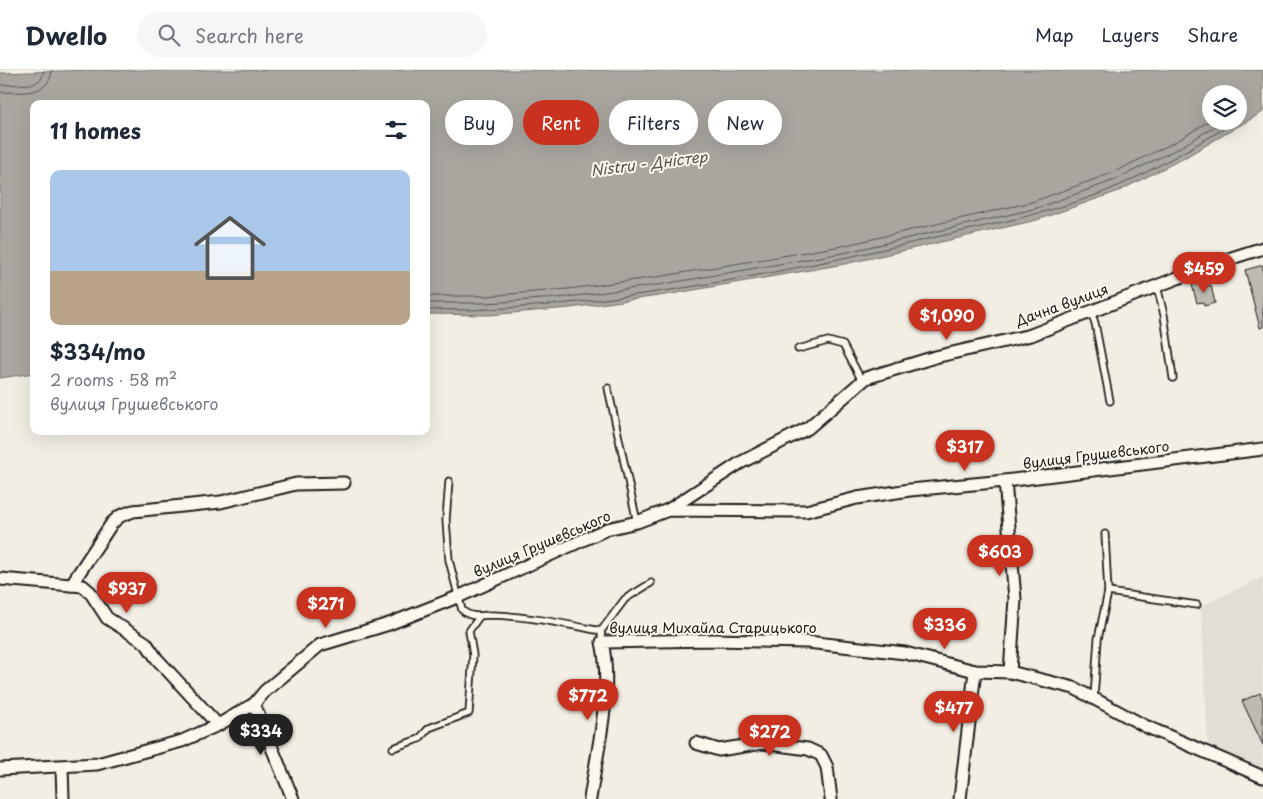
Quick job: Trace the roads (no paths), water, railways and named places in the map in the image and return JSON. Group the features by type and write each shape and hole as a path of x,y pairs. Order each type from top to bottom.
{"street":[{"name":"Дачна вулиця","path":"668,510 740,463 808,428 866,378 935,357 1031,335 1216,263 1263,248"},
{"name":"вулиця Грушевського","path":"0,768 62,767 106,762 182,742 218,725 254,704 265,691 320,645 389,624 460,596 607,529 636,522 668,510 806,511 857,498 910,490 1005,481 1263,449"},
{"path":"1005,481 1015,599 1010,672"},
{"path":"71,585 112,524 120,516 133,511 221,502 296,484 344,483"},
{"path":"0,578 83,586 107,618 146,643 157,658 218,725"},
{"name":"вулиця Михайла Старицького","path":"590,799 604,699 606,658 601,637 807,642 905,653 974,671 1010,672 1074,688 1145,726 1263,777"},
{"path":"960,799 974,671"},
{"path":"254,704 293,799"},
{"path":"696,743 719,750 763,743 808,749 821,756 828,767 831,799"},
{"path":"62,767 63,799"}],"lane":[{"path":"1157,286 1164,315 1173,378"},
{"path":"1091,312 1095,323 1110,401"},
{"path":"798,349 828,341 843,345 863,382"},
{"path":"608,388 636,522"},
{"path":"449,481 446,520 449,560 460,596 462,610 468,615 479,617 490,615 551,622 601,637 625,599 651,583"},
{"path":"1094,699 1098,639 1108,592 1105,534"},
{"path":"1108,592 1197,605"},
{"path":"393,748 419,739 429,728 469,714 473,655 469,631 479,617"}],"water":[{"name":"Nistru - Дністер","path":"92,70 1263,70 1263,112 1247,121 1247,85 1202,85 1202,130 1232,130 1184,158 1119,191 1037,220 845,264 659,296 570,308 489,315 430,314 430,100 30,100 30,374 0,378 0,73"}]}
